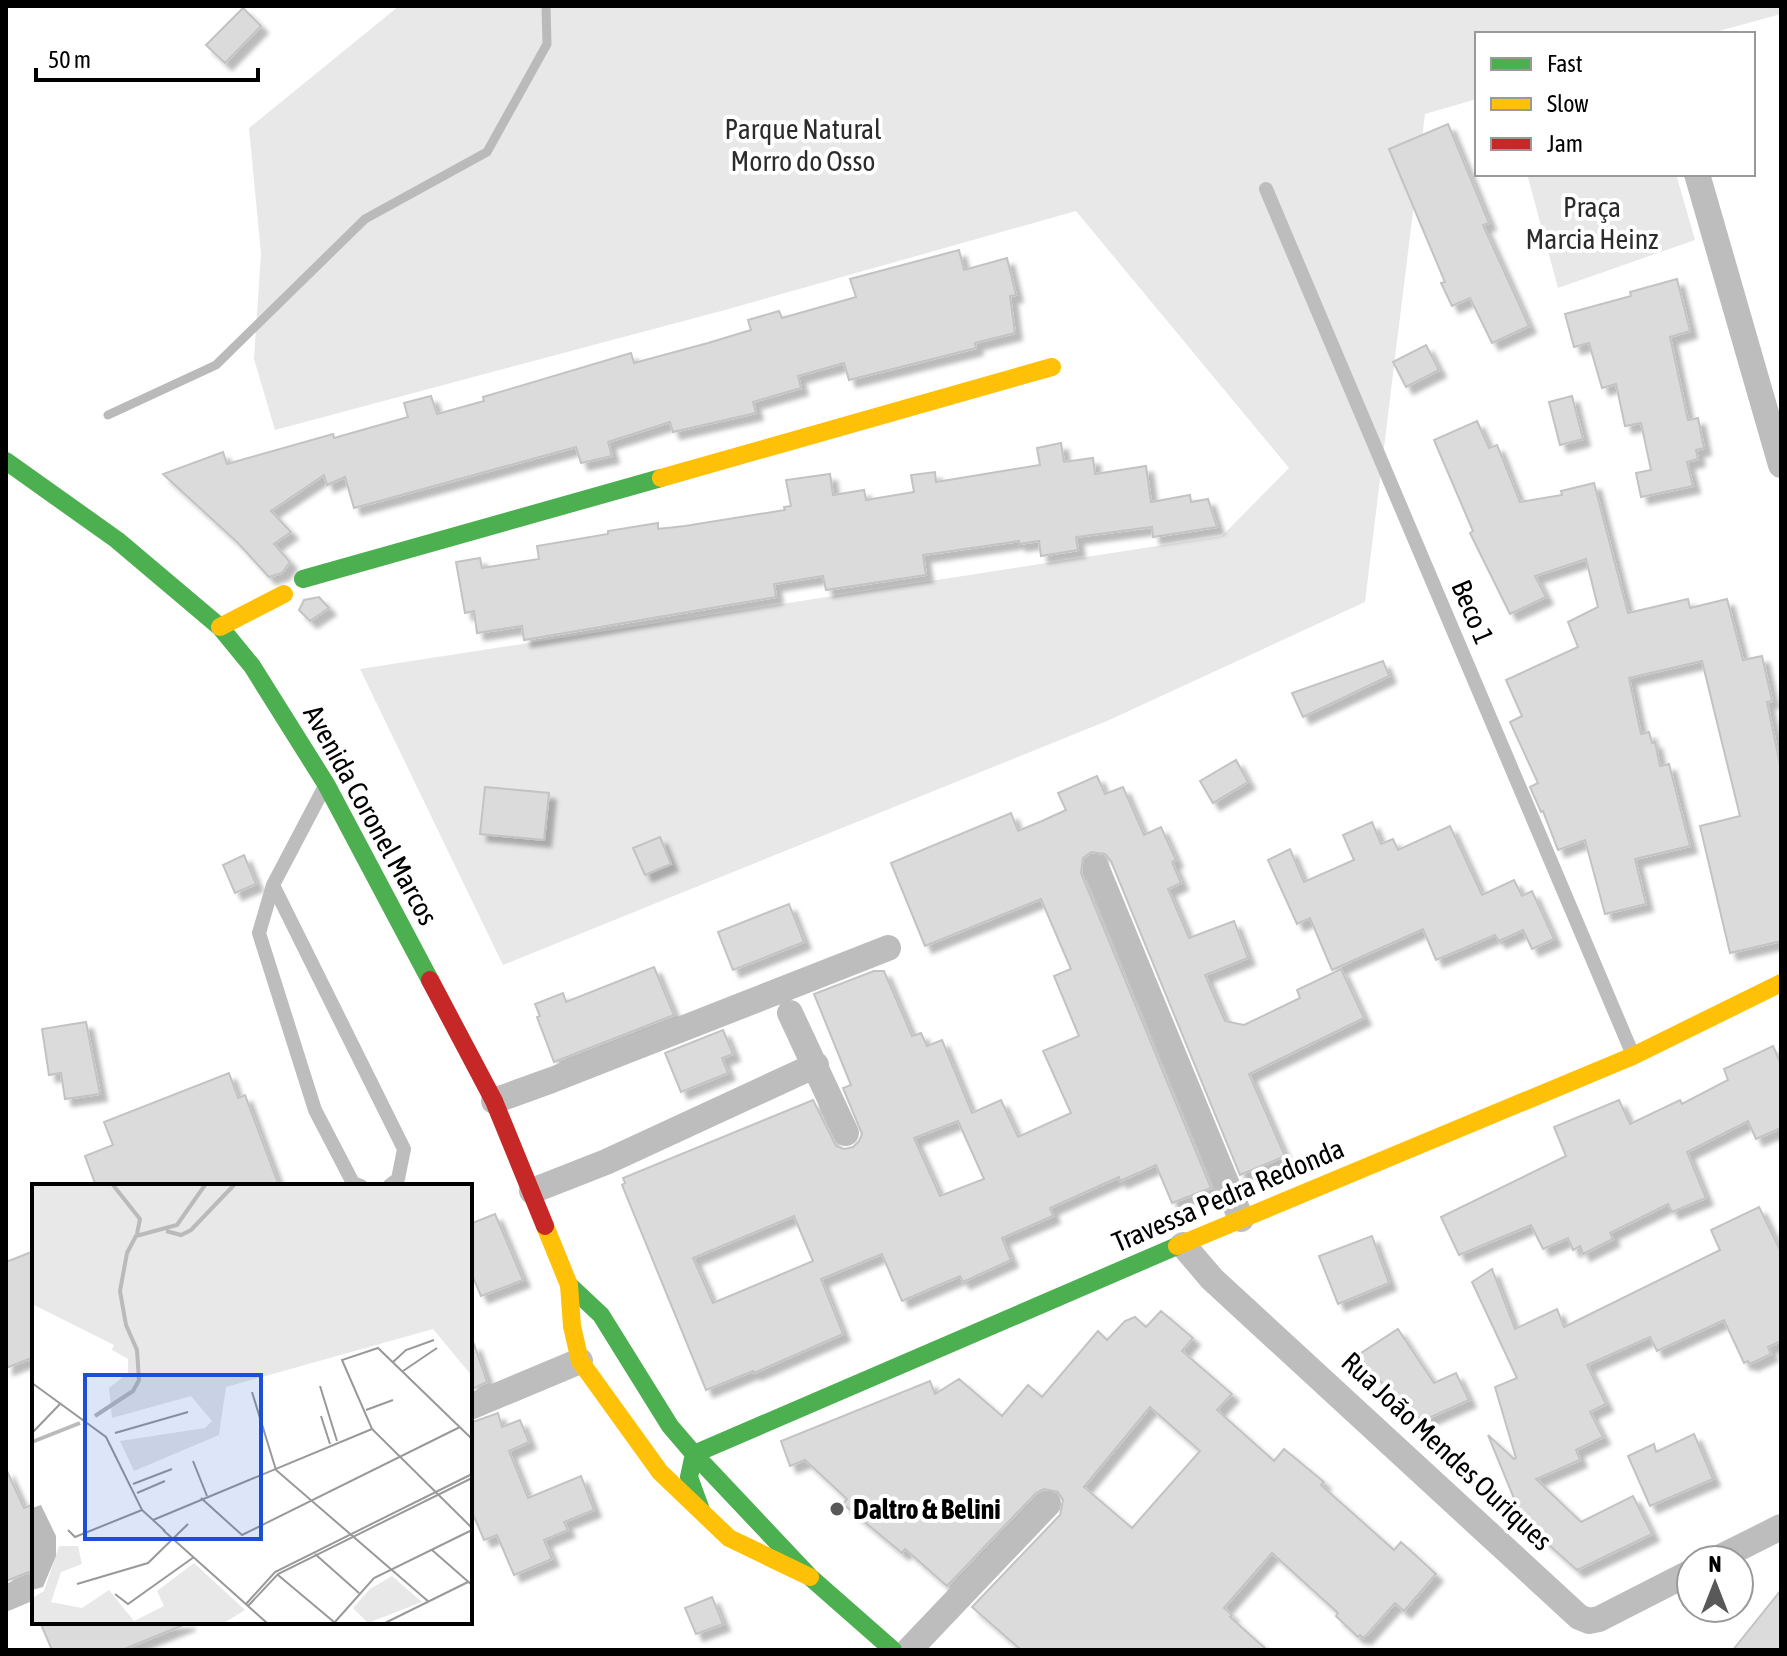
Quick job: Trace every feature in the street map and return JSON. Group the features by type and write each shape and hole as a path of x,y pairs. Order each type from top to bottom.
{"street":[{"path":"1698,176 1781,465"},
{"path":"303,579 1052,367"},
{"name":"Avenida Coronel Marcos","path":"6,461 117,540 220,627 252,666 326,784 494,1101 569,1285 572,1326 580,1361 660,1472 729,1538 810,1577"},
{"path":"220,627 284,594"},
{"path":"1096,867 1241,1219"},
{"path":"494,1101 888,948"},
{"name":"Travessa Pedra Redonda","path":"694,1454 1241,1219 1633,1056 1781,983"},
{"path":"790,1013 846,1133"},
{"path":"532,1191 606,1162 816,1065"},
{"name":"Rua João Mendes Ouriques","path":"1183,1245 1212,1279 1579,1617 1589,1621 1599,1619 1675,1580"},
{"name":"Avenida Coronel Marcos","path":"569,1285 601,1315 670,1426 694,1454 810,1577 893,1650"},
{"path":"472,1406 580,1361"},
{"path":"694,1454 688,1476 689,1487 701,1511"},
{"path":"909,1650 1048,1504"},
{"path":"1747,1544 1781,1527"},
{"path":"6,1598 32,1587"}],"lane":[{"name":"Beco 1","path":"1266,189 1633,1056"},
{"path":"326,784 273,885 259,933 315,1110 356,1184"},
{"path":"273,885 404,1149 398,1179 392,1184"}],"green space":[{"name":"Parque Natural Morro do Osso","path":"399,6 1781,6 1781,14 1715,32 1475,32 1475,100 1425,114 1365,602 1107,721 503,965 360,669 1222,536 1289,468 1076,211 725,310 275,430 254,359 261,254 249,128"},
{"name":"Praça Marcia Heinz","path":"1528,176 1677,176 1695,240 1558,288"}],"building":[{"path":"243,8 261,26 225,63 206,45"},
{"path":"1448,124 1489,223 1483,225 1529,326 1492,343 1470,298 1452,306 1441,283 1445,282 1389,149"},
{"path":"959,250 964,270 1007,258 1016,295 1010,296 1015,333 975,343 976,348 849,380 844,363 798,376 801,388 753,402 756,413 673,432 670,422 608,442 612,456 581,463 576,447 354,508 345,477 327,485 324,475 271,511 291,532 274,544 290,562 282,573 269,577 238,543 163,474 223,452 227,464 408,417 404,403 431,396 437,414 484,401 483,397 631,353 634,363 708,343 751,330 748,320 779,311 782,318 856,297 850,279"},
{"path":"1677,279 1690,331 1670,337 1688,420 1698,418 1704,448 1696,450 1698,459 1687,462 1693,486 1641,497 1636,473 1651,470 1641,423 1625,426 1616,384 1602,388 1589,343 1574,347 1565,314 1631,296 1630,292"},
{"path":"1426,345 1439,370 1406,387 1393,362"},
{"path":"1572,396 1583,439 1560,445 1549,402"},
{"path":"1477,421 1489,448 1497,445 1520,502 1562,495 1561,491 1594,483 1628,613 1688,599 1690,608 1727,599 1743,660 1762,656 1772,701 1767,702 1781,769 1781,941 1730,953 1700,826 1740,816 1702,661 1629,678 1641,734 1649,732 1652,743 1655,742 1660,766 1669,764 1690,846 1635,859 1646,904 1605,914 1585,840 1558,850 1530,787 1538,783 1510,722 1522,716 1506,680 1578,647 1568,622 1598,607 1586,559 1535,576 1546,597 1510,614 1470,533 1473,531 1434,440"},
{"path":"1061,443 1064,462 1093,458 1095,474 1146,466 1151,502 1190,495 1191,502 1208,499 1217,527 1153,537 1152,527 1076,537 1078,550 1041,556 1039,541 923,555 926,575 826,590 823,576 774,584 776,597 524,640 522,626 477,633 474,611 465,613 456,562 480,558 482,568 539,559 537,546 608,534 608,531 658,523 658,529 685,526 785,510 784,507 791,506 786,480 830,474 833,495 864,490 866,500 914,492 911,475 935,472 936,482 1040,465 1037,448"},
{"path":"319,597 329,608 310,621 299,610 304,600"},
{"path":"1383,661 1389,676 1303,717 1292,693"},
{"path":"1236,760 1248,782 1213,803 1200,781"},
{"path":"1097,776 1105,794 1123,787 1144,835 1161,827 1176,860 1172,862 1181,883 1168,889 1189,938 1234,921 1248,958 1205,975 1225,1021 1244,1025 1300,998 1297,990 1341,969 1364,1018 1249,1074 1285,1156 1240,1175 1111,861 1105,854 1091,852 1083,858 1081,873 1211,1188 1172,1203 1156,1165 1120,1181 1119,1177 1050,1208 1053,1216 1002,1238 1011,1260 963,1282 960,1276 902,1301 882,1254 821,1279 843,1334 754,1373 706,1390 622,1185 625,1183 623,1178 813,1100 836,1146 844,1149 853,1147 862,1134 843,1088 851,1085 814,994 874,971 884,971 912,1036 921,1033 927,1046 942,1040 972,1113 1001,1100 1018,1137 1071,1113 1043,1051 1079,1036 1054,976 1071,969 1041,899 925,946 891,863 1011,813 1018,831 1042,821 1066,810 1058,793","holes":["958,1121 984,1179 940,1196 914,1138","794,1216 813,1261 713,1303 693,1258"]},
{"path":"485,787 549,793 544,840 480,834"},
{"path":"1372,822 1381,844 1393,839 1398,850 1450,826 1482,895 1514,880 1522,896 1532,891 1554,939 1532,949 1523,930 1499,941 1495,935 1436,960 1423,929 1332,970 1310,918 1297,924 1268,860 1290,849 1304,882 1354,860 1343,835"},
{"path":"660,837 671,864 645,875 633,848"},
{"path":"244,855 256,884 235,893 223,865"},
{"path":"789,904 804,942 733,970 718,932"},
{"path":"654,967 674,1015 554,1062 535,1004 563,993 566,1002"},
{"path":"86,1022 100,1094 65,1099 61,1073 49,1075 42,1029"},
{"path":"723,1030 733,1054 722,1058 728,1073 681,1092 665,1053"},
{"path":"1773,1046 1781,1064 1781,1128 1756,1139 1748,1121 1687,1152 1706,1198 1672,1212 1668,1204 1610,1233 1613,1239 1583,1254 1580,1246 1573,1250 1568,1238 1543,1249 1531,1225 1459,1255 1441,1217 1566,1156 1554,1127 1619,1100 1630,1124 1680,1100 1682,1104 1728,1080 1724,1069"},
{"path":"229,1073 238,1098 245,1095 278,1184 95,1184 85,1156 113,1145 104,1122"},
{"path":"1759,1207 1781,1252 1781,1341 1768,1347 1771,1354 1750,1364 1748,1361 1744,1363 1724,1320 1657,1351 1650,1337 1587,1365 1606,1404 1590,1412 1603,1437 1576,1450 1580,1460 1536,1479 1581,1522 1633,1496 1652,1534 1577,1570 1513,1513 1518,1508 1488,1435 1516,1458 1495,1387 1517,1378 1472,1282 1492,1269 1515,1329 1557,1309 1564,1327 1720,1250 1711,1230"},
{"path":"495,1214 523,1280 481,1296 472,1275 472,1223"},
{"path":"1372,1236 1389,1283 1338,1304 1319,1256"},
{"path":"32,1252 32,1358 6,1368 6,1262"},
{"path":"1161,1311 1193,1338 1182,1351 1232,1394 1217,1410 1274,1461 1284,1449 1324,1482 1321,1485 1394,1550 1401,1542 1436,1574 1404,1611 1395,1603 1364,1638 1358,1637 1336,1616 1338,1613 1272,1553 1224,1608 1267,1650 1021,1650 972,1607 1060,1515 1063,1500 1058,1492 1044,1489 1036,1493 947,1586 905,1549 902,1553 843,1504 847,1499 805,1460 790,1466 781,1441 930,1381 935,1394 959,1379 1002,1416 1028,1385 1042,1397 1098,1331 1107,1340 1125,1321 1135,1317 1146,1327","holes":["1150,1407 1200,1451 1132,1528 1084,1487"]},
{"path":"1398,1329 1434,1383 1456,1373 1469,1400 1422,1421 1355,1357"},
{"path":"472,1344 487,1382 472,1389"},
{"path":"498,1413 502,1427 520,1420 529,1442 509,1451 528,1498 581,1476 594,1510 564,1522 568,1530 544,1540 552,1559 514,1575 497,1535 484,1540 472,1512 472,1422"},
{"path":"1694,1434 1713,1479 1650,1506 1628,1456 1654,1444 1656,1452"},
{"path":"6,1469 24,1508 32,1505 32,1571 6,1581"},
{"path":"1781,1590 1781,1650 1733,1650"},
{"path":"712,1597 723,1624 696,1634 685,1608"},
{"path":"41,1624 186,1624 122,1650 52,1650"}],"waterway":[{"path":"108,415 216,365 365,219 487,152 547,44 546,6"}],"traffic: fast":[{"path":"6,461 117,540 220,627 252,666 326,784 430,980"},
{"path":"303,579 661,478"},
{"path":"701,1510 689,1477 694,1454 1177,1246"},
{"path":"569,1285 601,1315 670,1426 694,1454 810,1577 893,1650"}],"traffic: slow":[{"path":"661,478 1052,367"},
{"path":"220,627 284,594"},
{"path":"1177,1246 1633,1056 1781,983"},
{"path":"545,1226 569,1285 572,1326 580,1361 660,1472 729,1538 810,1577"}],"traffic: jam":[{"path":"430,980 494,1101 545,1226"}],"place":[{"name":"Daltro & Belini","path":"837,1509"}]}
